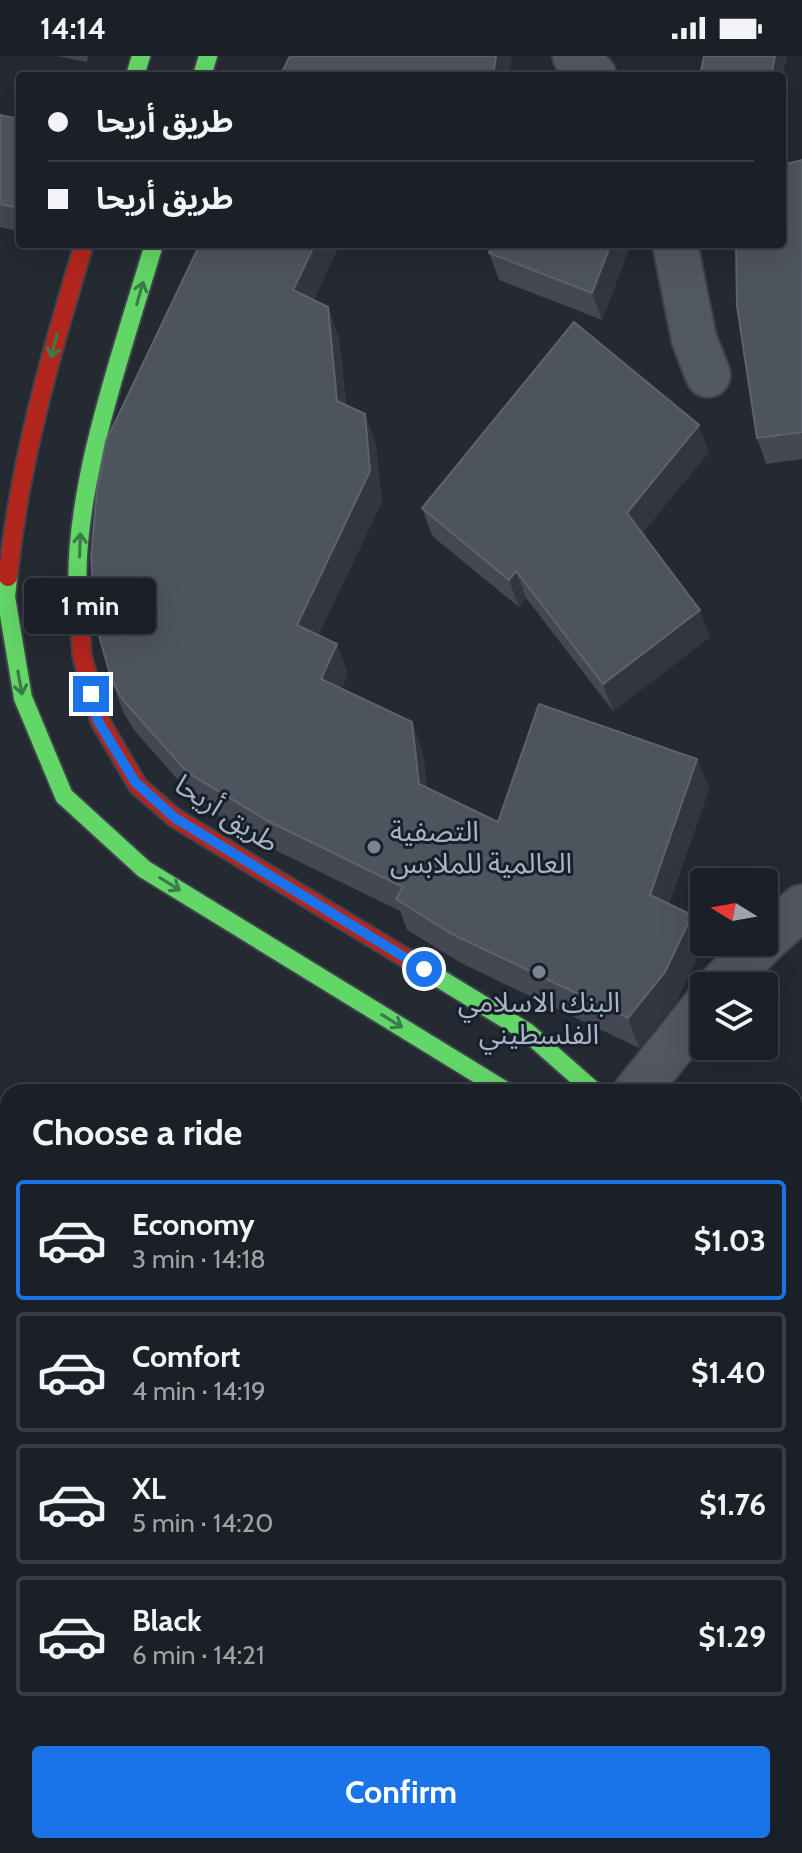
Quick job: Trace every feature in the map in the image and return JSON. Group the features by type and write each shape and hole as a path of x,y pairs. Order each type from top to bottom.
{"main road":[{"path":"83,248 55,339 15,505 6,597 23,698 64,796 144,869 494,1084"},
{"name":"طريق أريحا","path":"153,248 81,515 78,638 98,721 135,782 175,818 527,1032 586,1084"}],"street":[{"path":"575,56 590,72"},
{"path":"676,248 694,339 708,375"},
{"path":"778,929 802,907"},
{"path":"734,972 749,956"},
{"path":"642,1084 690,1024"}],"building":[{"path":"290,56 496,56 494,72 282,72"},
{"path":"704,56 775,56 772,72 701,72"},
{"path":"0,115 16,118 16,207 0,204"},
{"path":"802,160 802,432 757,438 737,306 736,248 786,248 786,164"},
{"path":"198,248 313,248 293,290 328,307 337,401 365,414 370,471 297,625 337,644 321,679 412,722 419,784 498,822 539,704 697,759 650,895 690,914 690,919 665,972 628,1018 452,934 396,899 403,887 268,821 187,772 123,700 112,681 95,622 91,557 97,490 106,441"},
{"path":"491,248 609,248 592,293 489,253"},
{"path":"574,322 699,425 627,513 700,610 603,684 516,571 509,580 422,508"}],"traffic: fast":[{"path":"136,72 141,56"},
{"path":"203,72 208,56"},
{"path":"78,597 78,556 91,466 153,248"},
{"path":"8,577 6,597 23,698 64,796 144,869 494,1084"},
{"path":"419,966 527,1032 586,1084"}],"traffic: jam":[{"path":"8,577 28,450 48,367 83,248"},
{"path":"78,597 82,656 100,721 138,786 175,818 419,966"}],"place":[{"name":"التصفية العالمية للملابس","path":"374,847"},
{"name":"البنك الاسلامي الفلسطيني","path":"539,972"}],"route":[{"path":"91,694 98,721 135,782 175,818 424,969"}]}
